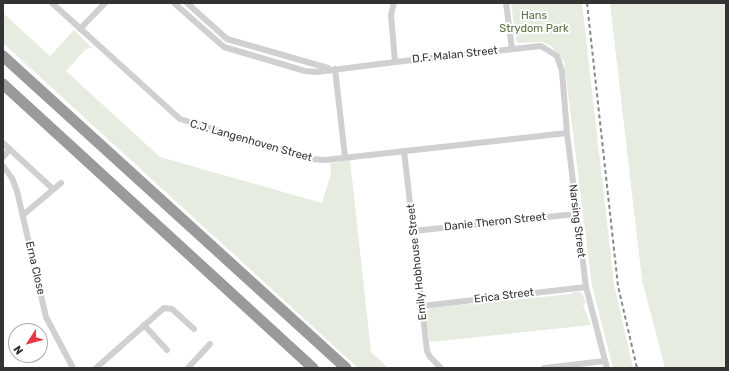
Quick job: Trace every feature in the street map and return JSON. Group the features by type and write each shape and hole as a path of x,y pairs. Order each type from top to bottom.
{"highway":[{"path":"3,56 346,368"},
{"path":"3,84 313,368"}],"street":[{"name":"C.J. Langenhoven Street","path":"52,3 174,114 185,122 311,159 325,160 567,133"},
{"path":"80,29 105,3"},
{"name":"D.F. Malan Street","path":"174,3 224,48 306,71 317,72 541,46 557,56 562,71"},
{"name":"D.F. Malan Street","path":"187,3 227,40 323,68 335,69"},
{"path":"394,3 391,15 395,62"},
{"path":"506,3 512,49"},
{"path":"224,48 227,40"},
{"path":"335,69 345,157"},
{"name":"Narsing Street","path":"562,71 567,133 586,287 607,368"},
{"path":"3,143 53,189"},
{"path":"3,157 10,149"},
{"name":"Emily Hobhouse Street","path":"404,151 427,351 430,357 441,368"},
{"name":"Erna Close","path":"3,166 15,184 46,317 73,368"},
{"path":"23,215 61,182"},
{"name":"Danie Theron Street","path":"413,231 576,214"},
{"name":"Erica Street","path":"422,306 586,287"},
{"path":"96,368 161,310 169,307 194,329"},
{"path":"144,325 167,350"},
{"path":"188,368 210,344"},
{"path":"544,368 605,361"}],"green space":[{"name":"Hans Strydom Park","path":"511,3 582,3 614,284 633,368 613,368 592,286 564,61 551,46 543,42 519,43 516,41"},
{"path":"610,3 726,3 726,368 665,368 642,280"},
{"path":"3,13 50,56 74,30 92,48 86,49 66,71 160,157 322,203 331,174 330,163 350,160 371,352 388,368 358,368 3,43"},
{"path":"574,292 579,292 583,295 586,303 583,305 591,325 430,342 425,314 430,308 572,294"}],"railway":[{"path":"587,3 618,286 637,368"}]}
